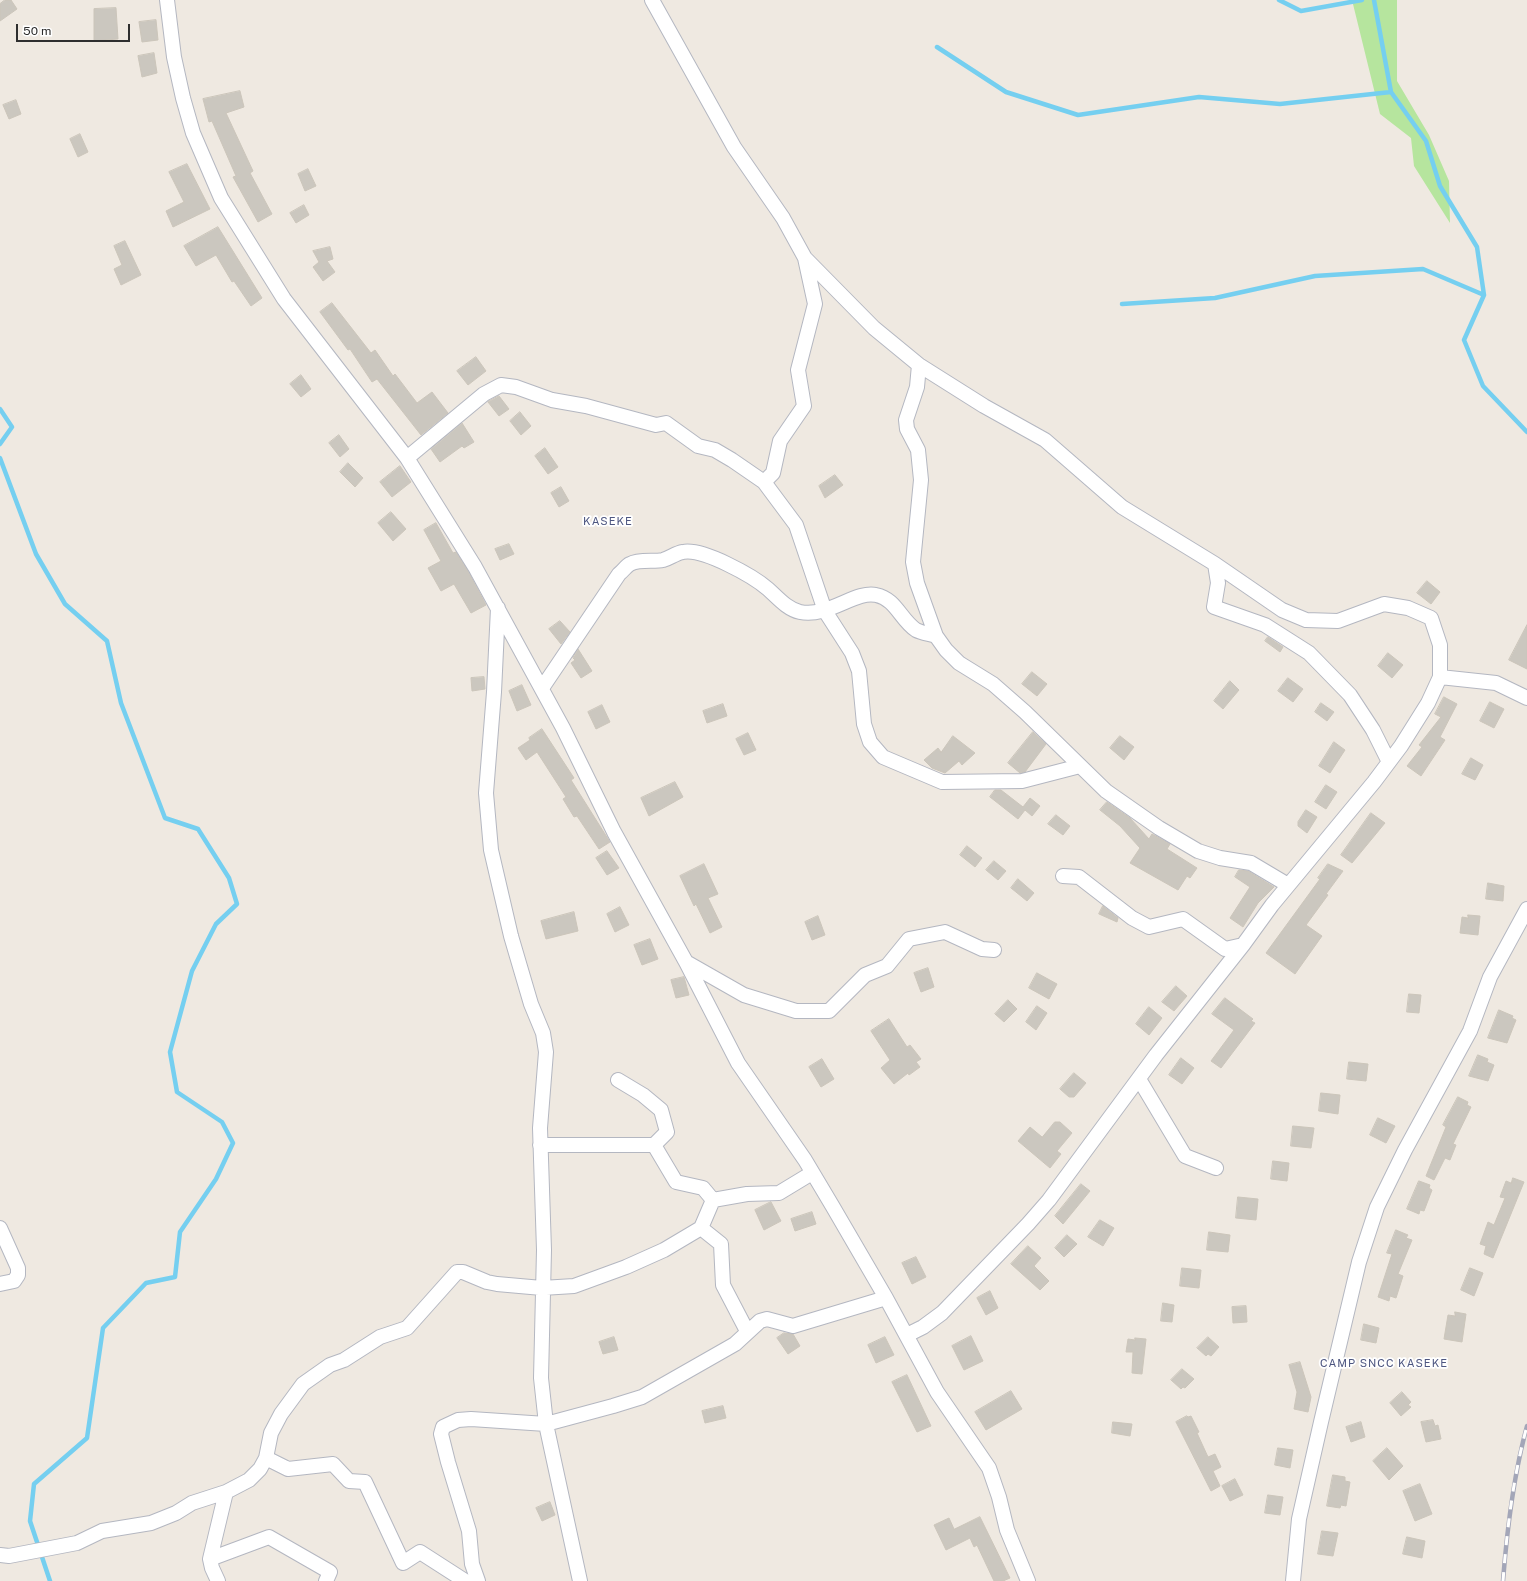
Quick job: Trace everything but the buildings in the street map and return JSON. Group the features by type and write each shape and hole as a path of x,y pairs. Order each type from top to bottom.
{"street":[{"path":"167,0 174,57 183,98 193,134 221,198 284,299 407,458 438,505 498,608 542,688 614,832 686,962 738,1063 812,1173 886,1298 937,1392 989,1468 999,1497 1007,1530 1028,1581"},
{"path":"652,0 734,147 783,218 805,258 874,328 919,365 984,406 1045,440 1122,507 1215,564 1277,607 1306,620 1338,621 1384,604 1408,608 1431,618 1440,645 1440,677 1428,702 1389,762 1288,885 1139,1079 1049,1200 1028,1224 942,1313 923,1327 907,1335"},
{"path":"764,482 774,473 780,441 804,406 798,370 815,304 805,258"},
{"path":"919,365 917,387 906,420 907,429 918,450 921,480 913,562 917,583 936,636 946,650 959,663 993,684 1025,712 1106,791 1159,828 1198,851 1220,858 1251,863 1288,885"},
{"path":"407,458 484,394 501,385 516,386 552,400 586,406 656,425 666,423 698,446 715,450 764,482 796,524 825,611 852,652 859,671 864,724 870,742 883,757 942,782 1022,781 1080,766"},
{"path":"542,688 619,574 631,563 662,560 683,552 694,553 734,566 768,589 783,603 799,612 814,613 825,611 865,594 876,594 892,602 901,615 918,631 936,636"},
{"path":"1215,564 1218,583 1214,607 1265,625 1308,654 1350,695 1372,730 1389,762"},
{"path":"498,608 494,692 486,793 491,850 511,936 531,1004 543,1033 546,1052 540,1128 544,1250 541,1378 546,1424 580,1581"},
{"path":"1440,677 1496,682 1527,698"},
{"path":"1063,876 1079,877 1132,918 1149,928 1183,920 1225,949 1243,944"},
{"path":"1293,1581 1299,1519 1359,1262 1377,1207 1405,1150 1470,1031 1490,977 1527,909"},
{"path":"686,962 744,995 796,1012 829,1011 865,975 887,966 909,939 945,932 982,949 994,950"},
{"path":"1139,1079 1185,1156 1216,1168"},
{"path":"540,1145 654,1145 667,1132 661,1110 643,1095 618,1080"},
{"path":"654,1145 676,1182 703,1188 713,1200"},
{"path":"713,1200 747,1194 778,1193 812,1173"},
{"path":"0,1555 9,1556 77,1543 102,1531 151,1522 176,1513 192,1503 226,1492 249,1480 260,1469 266,1458 271,1433 281,1414 303,1384 330,1365 344,1360 380,1337 407,1328 458,1272 463,1272 487,1282 542,1288 574,1286 626,1267 664,1250 701,1228 713,1200"},
{"path":"0,1228 18,1268 18,1275 14,1281 0,1284"},
{"path":"701,1228 720,1244 723,1285 747,1331"},
{"path":"478,1581 472,1564 469,1531 441,1434 444,1427 458,1420 471,1419 546,1424 642,1397 735,1344 747,1331 760,1321 767,1319 793,1326 886,1298"},
{"path":"266,1458 288,1469 333,1464 349,1481 365,1482 403,1563 420,1552 465,1581"},
{"path":"218,1581 210,1559 226,1492"},
{"path":"210,1559 270,1536 330,1572 326,1581"}],"green space":[{"path":"1352,0 1397,0 1397,81 1429,135 1449,181 1450,223 1414,166 1411,138 1380,114"}],"waterway":[{"path":"1279,0 1301,11 1362,0"},
{"path":"1374,0 1391,92 1426,141 1440,186 1477,247 1484,295 1464,340 1483,386 1527,432"},
{"path":"937,47 1006,92 1078,115 1199,97 1280,104 1391,92"},
{"path":"1122,304 1215,298 1315,276 1423,269 1484,295"},
{"path":"0,409 12,427 0,444"},
{"path":"0,458 36,554 65,604 107,641 121,703 165,818 198,829 229,878 237,904 216,924 192,971 170,1052 177,1092 222,1122 233,1143 216,1179 180,1232 175,1277 146,1283 103,1328 87,1438 34,1484 30,1521 50,1581"}],"railway":[{"path":"1503,1581 1511,1503 1527,1426"}],"district":[{"name":"KASEKE","path":"608,522"},
{"name":"CAMP SNCC KASEKE","path":"1384,1364"}]}
